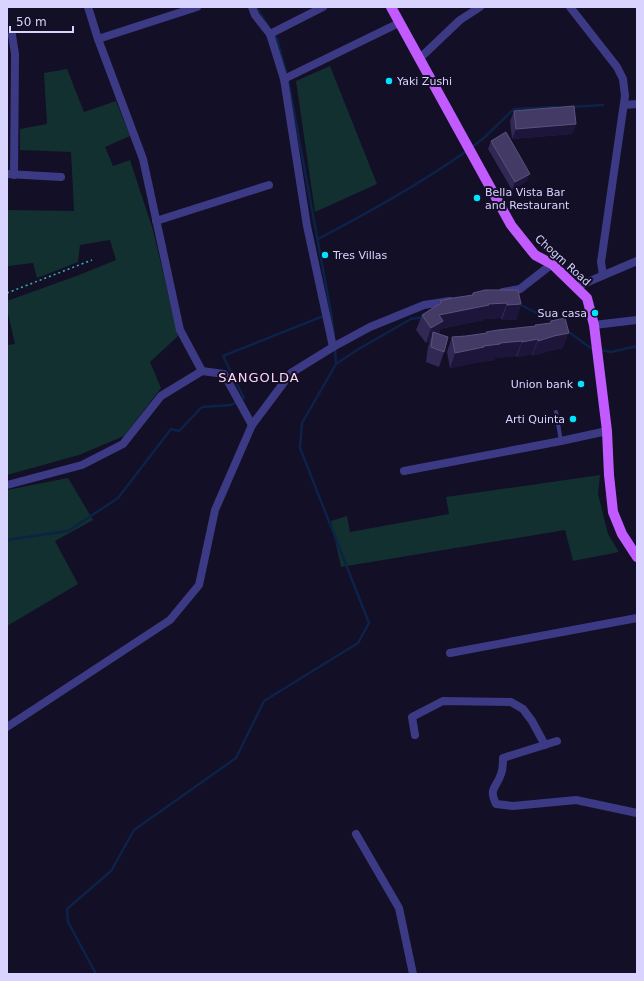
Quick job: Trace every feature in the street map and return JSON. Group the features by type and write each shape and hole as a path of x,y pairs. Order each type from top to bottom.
{"main road":[{"name":"Chogm Road","path":"391,7 511,225 535,255 552,264 587,298 594,325 607,431 609,475 613,512 622,534 637,557"}],"street":[{"path":"88,7 98,39 143,159 180,330 202,370"},
{"path":"98,39 197,7"},
{"path":"252,7 255,15 270,34 284,79 307,226 333,346"},
{"path":"270,34 323,7"},
{"path":"419,59 460,20 480,7"},
{"path":"570,7 617,67 623,79 625,96 601,262 603,275"},
{"path":"284,79 399,23"},
{"path":"12,35 15,54 10,175 61,177"},
{"path":"624,105 637,104"},
{"path":"156,221 269,185"},
{"path":"576,287 637,261"},
{"path":"498,292 520,289 552,264"},
{"path":"7,727 170,620 199,585 215,510 252,425 291,373 333,346 370,327 424,305 461,299"},
{"path":"594,325 637,320"},
{"path":"7,485 82,465 123,444 161,396 202,370 224,374 252,425"},
{"path":"404,471 607,431"},
{"path":"450,653 637,618"},
{"path":"416,735 412,717 443,701 511,702 523,709 532,721 545,745"},
{"path":"557,741 503,758 502,774 493,789 493,797 496,804 513,806 576,800 637,813"},
{"path":"356,834 399,908 413,974"}],"lane":[{"path":"556,412 561,441"}],"path":[{"path":"7,293 92,260"}],"green space":[{"path":"330,66 377,184 315,212 296,81"},
{"path":"67,69 84,112 116,101 130,136 105,147 113,166 130,160 153,230 178,336 150,362 161,388 124,436 79,455 7,475 7,345 15,344 7,309 7,301 116,260 110,240 80,245 78,262 37,278 33,263 8,266 7,272 7,210 74,211 71,152 20,150 20,129 47,124 44,73"},
{"path":"600,475 598,494 608,534 619,552 573,561 565,530 341,567 331,521 347,516 350,532 449,514 446,497"},
{"path":"68,478 93,520 55,541 78,584 7,626 7,490"}],"building":[{"path":"574,106 576,124 516,129 514,111"},
{"path":"506,132 530,174 515,182 491,141"},
{"path":"485,290 518,290 521,304 488,304 489,305 439,315 443,321 431,328 422,315 441,303 440,301 473,295 473,293"},
{"path":"565,318 569,333 538,341 538,339 522,342 500,343 455,353 452,337 536,326 535,325 551,323 551,321"},
{"path":"433,332 448,337 444,352 431,347"}],"waterway":[{"path":"256,7 268,26"},
{"path":"273,33 277,39 286,72"},
{"path":"288,79 334,334"},
{"path":"571,107 603,105"},
{"path":"472,147 485,137 514,109 556,107"},
{"path":"318,239 394,197 468,150"},
{"path":"519,304 554,322"},
{"path":"7,540 68,531 118,498 171,429 179,431 202,407 231,405 244,398 223,356 331,313"},
{"path":"96,974 68,922 67,909 111,871 134,830 236,758 264,701 358,643 369,623 300,448 302,423 336,364 357,350 411,319 424,317"},
{"path":"566,330 595,350"},
{"path":"600,350 611,352 637,346"},
{"path":"335,349 336,364"}],"place":[{"name":"Yaki Zushi","path":"389,81"},
{"name":"Bella Vista Bar and Restaurant","path":"477,198"},
{"name":"Tres Villas","path":"325,255"},
{"name":"Sua casa","path":"595,313"},
{"name":"Union bank","path":"581,384"},
{"name":"Arti Quinta","path":"573,419"}],"district":[{"name":"SANGOLDA","path":"259,377"}]}
